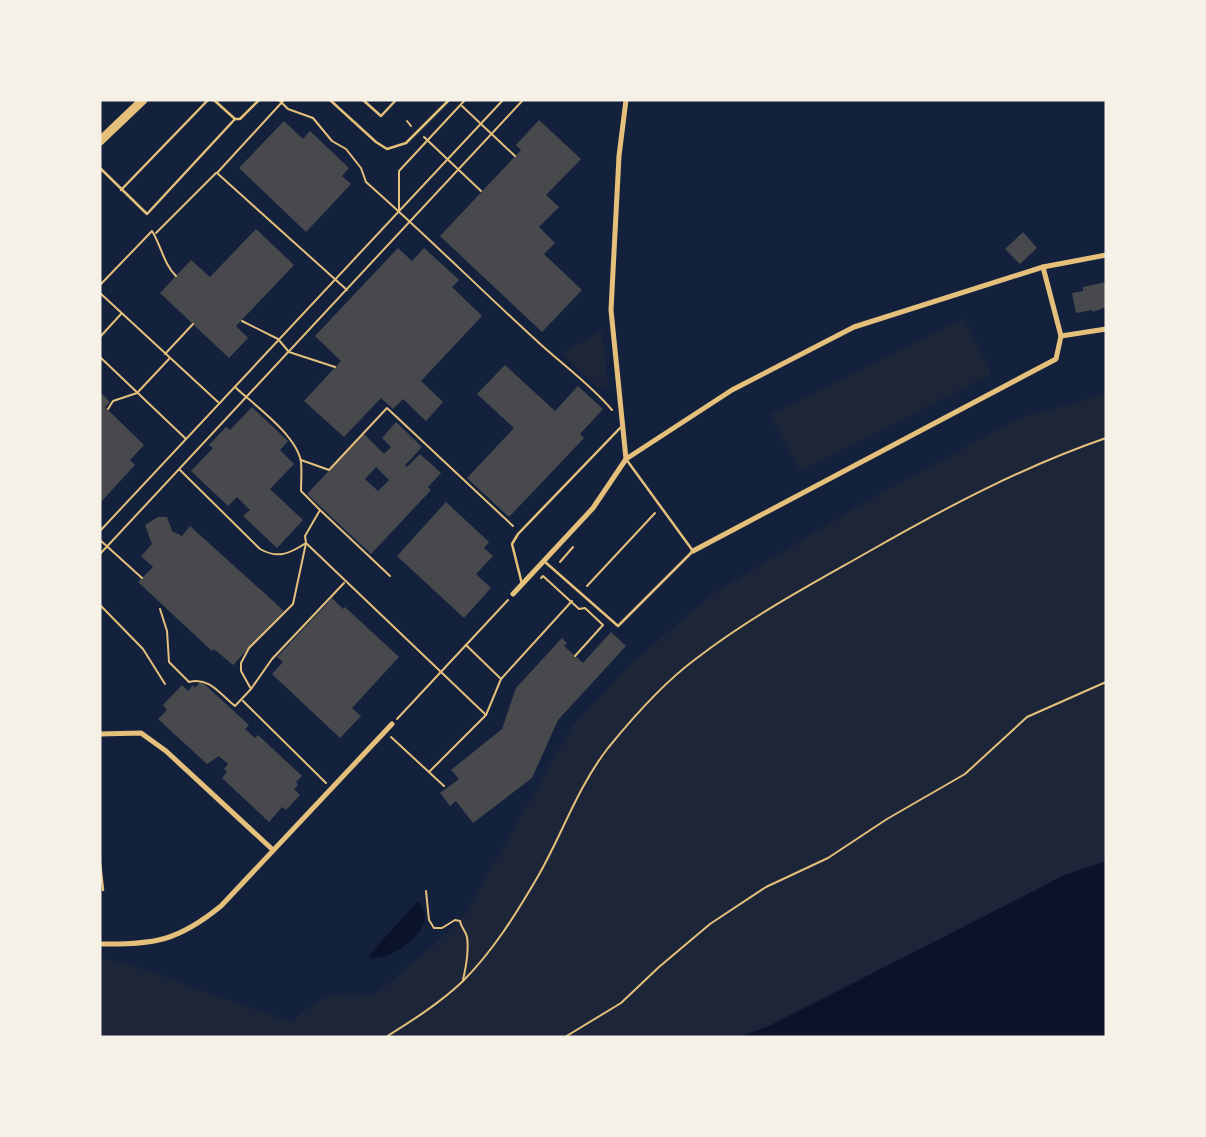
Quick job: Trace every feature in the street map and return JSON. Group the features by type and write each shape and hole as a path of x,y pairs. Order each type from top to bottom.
{"main road":[{"path":"100,141 143,100"}],"street":[{"path":"626,100 619,156 611,310 626,459"},
{"path":"513,594 593,508 626,459 732,390 854,327 1043,267 1106,255"},
{"path":"693,551 1056,359 1061,336 1043,267"},
{"path":"1061,336 1106,329"},
{"path":"100,944 157,941 186,931 221,906 392,724"},
{"path":"100,734 141,733 166,751 273,850"}],"lane":[{"path":"121,190 208,100"},
{"path":"214,100 234,119 240,119 259,100"},
{"path":"330,100 387,149 406,143 449,100"},
{"path":"363,100 381,116 396,100"},
{"path":"100,168 147,214 234,119"},
{"path":"522,584 512,544 518,534 622,424"},
{"path":"544,561 618,626 693,551 626,459"},
{"path":"100,863 103,890"}],"path":[{"path":"279,100 283,101 288,109 313,118 332,141 346,149 361,168 366,182 538,343 598,393 622,424"},
{"path":"399,213 399,171 465,100"},
{"path":"100,531 503,100"},
{"path":"100,554 523,100"},
{"path":"154,235 217,173 283,101"},
{"path":"460,105 515,156"},
{"path":"407,121 412,126"},
{"path":"424,138 481,191"},
{"path":"217,173 347,290"},
{"path":"100,285 152,231 170,270 176,276"},
{"path":"100,293 219,403"},
{"path":"100,337 122,314"},
{"path":"242,321 278,339 289,352 335,368"},
{"path":"166,354 193,324"},
{"path":"100,357 186,439"},
{"path":"108,410 113,401 137,393 170,358"},
{"path":"235,387 272,420 296,447 300,459 301,491 390,576"},
{"path":"300,459 329,470 387,408 513,526"},
{"path":"387,1037 427,1011 463,981 496,943 537,877 583,785 608,748 655,696 696,659 754,619 892,538 1008,476 1106,438"},
{"path":"179,469 260,549 271,555 281,554 306,543"},
{"path":"587,586 661,508"},
{"path":"251,689 241,671 241,663 249,648 293,604 306,543 305,536 320,510"},
{"path":"100,540 142,578"},
{"path":"306,543 486,715"},
{"path":"560,562 573,547"},
{"path":"534,584 543,576 579,609 585,608 603,625 575,656"},
{"path":"160,609 167,631 169,662 189,682 196,680 210,684 235,706 272,659 345,582"},
{"path":"392,724 513,594"},
{"path":"429,772 486,715 501,679 572,601"},
{"path":"100,605 144,649 165,684"},
{"path":"465,644 501,679"},
{"path":"565,1037 621,1003 710,924 766,887 828,858 965,774 1027,716 1106,682"},
{"path":"242,700 332,788"},
{"path":"384,733 397,741 444,786"},
{"path":"426,891 429,920 434,928 442,928 455,920 460,921 467,935 463,981"}],"shaded area":[{"path":"964,318 992,374 800,471 770,415"},
{"path":"602,330 608,386 598,387 562,354"},
{"path":"1106,394 1106,861 1065,875 769,1026 739,1037 100,1037 100,959 113,960 159,975 290,1022 319,1001 337,994 373,996 443,937 465,914 573,725 635,660 714,593 860,505 1019,418"},
{"path":"1106,861 1106,1037 739,1037 769,1026 1065,875"},
{"path":"418,901 425,919 416,936 394,953 370,958 369,955"}],"building":[{"path":"539,120 581,159 546,195 559,207 539,227 555,243 544,254 582,290 542,332 440,236 521,150 516,145"},
{"path":"284,121 303,139 310,131 349,168 342,176 351,184 306,232 239,168"},
{"path":"256,229 294,265 236,326 248,338 229,358 160,293 191,260 210,277"},
{"path":"1023,232 1037,248 1020,264 1005,249"},
{"path":"398,248 412,261 424,248 459,280 452,287 482,316 421,381 443,402 426,421 403,399 393,409 381,398 344,437 304,401 341,361 315,336"},
{"path":"1106,282 1106,307 1093,312 1076,313 1072,293 1083,291 1083,287"},
{"path":"505,365 555,411 578,386 603,409 580,434 584,438 509,517 467,478 514,428 477,394"},
{"path":"100,392 110,402 105,407 144,445 130,460 135,465 100,503"},
{"path":"252,407 288,441 280,450 294,464 270,489 303,520 277,548 243,516 250,510 237,497 228,506 191,471 213,448 209,445 226,427 230,430"},
{"path":"396,422 422,447 405,465 407,467 420,454 441,473 428,487 431,490 371,554 307,494 364,434 384,454 391,447 382,438","holes":["376,467 389,480 378,491 365,479"]},
{"path":"446,502 489,542 484,548 493,556 476,574 491,588 464,618 397,556"},
{"path":"158,517 167,517 172,531 182,536 190,526 284,611 233,665 214,649 212,651 138,582 153,567 141,556 152,544 145,525"},
{"path":"332,598 399,657 352,708 361,716 340,738 272,674 283,662 277,657"},
{"path":"611,632 626,646 558,720 532,778 473,823 456,801 450,806 440,793 459,779 451,770 502,729 516,688 562,638 567,643 564,646 583,663"},
{"path":"201,681 249,725 245,729 255,738 258,735 302,776 294,789 300,795 286,810 282,807 269,822 222,778 227,772 224,769 228,764 219,756 207,764 158,719 167,710 163,705 182,685 188,691"}]}
